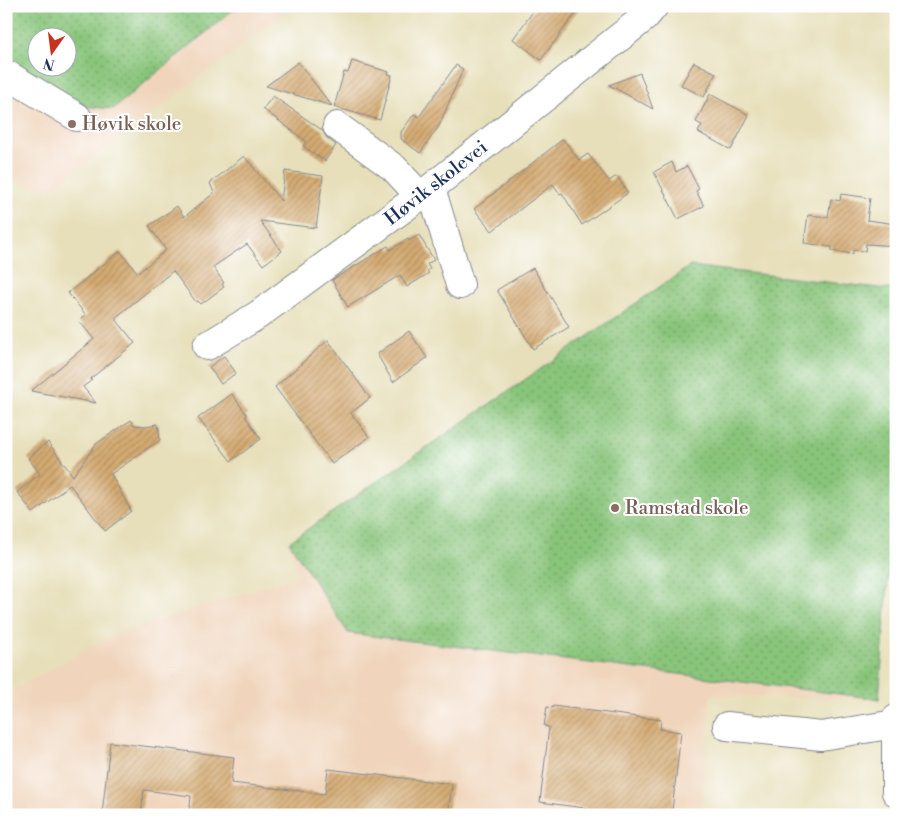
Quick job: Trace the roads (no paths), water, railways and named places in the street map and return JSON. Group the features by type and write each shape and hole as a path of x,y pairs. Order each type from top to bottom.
{"street":[{"name":"Høvik skolevei","path":"207,346 258,314 426,192 645,17 654,6"},
{"path":"6,74 77,117"},
{"path":"337,126 426,192 460,284"},
{"path":"896,718 896,792"},
{"path":"727,726 821,736 895,724"}],"place":[{"name":"Høvik skole","path":"72,124"},
{"name":"Ramstad skole","path":"615,508"}]}
